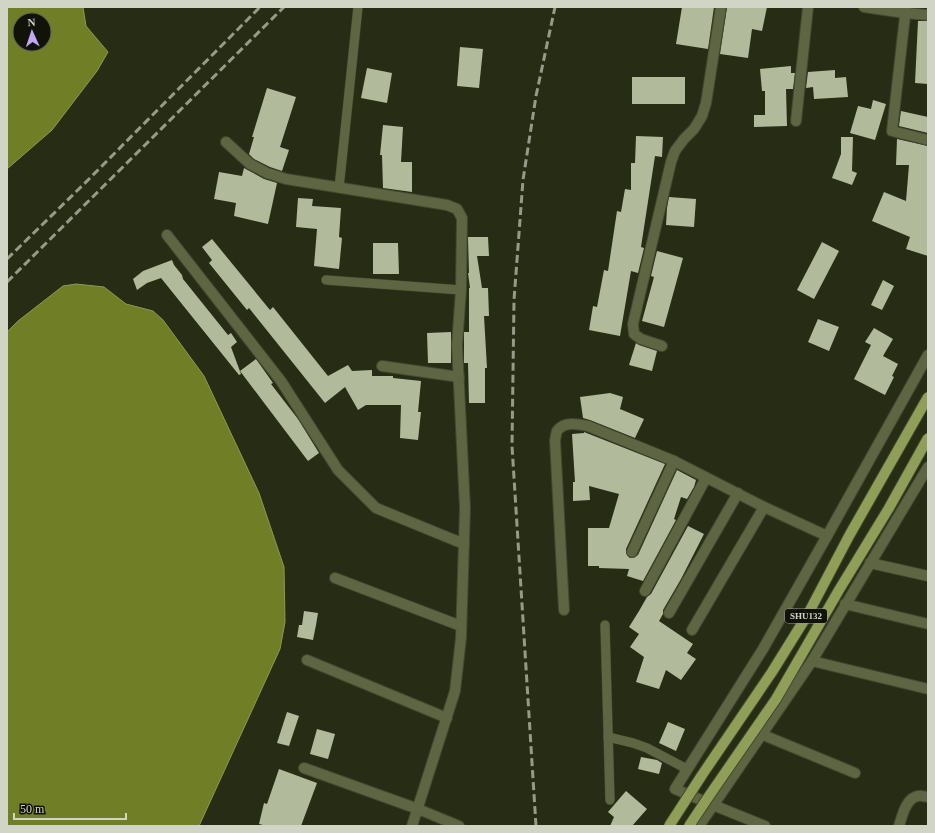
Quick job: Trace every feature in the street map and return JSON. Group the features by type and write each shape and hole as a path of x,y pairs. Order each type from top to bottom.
{"main road":[{"name":"SHU132","path":"669,826 772,672 808,614 849,536 928,397"},
{"name":"SHU132","path":"689,826 776,699 838,590 889,508 928,438"}],"street":[{"path":"662,346 641,339 634,334 633,324 670,162 675,151 694,129 702,116 706,103 721,7"},
{"path":"796,121 808,7"},
{"path":"864,7 905,10 928,15"},
{"path":"905,10 892,131 928,140"},
{"path":"226,142 250,164 267,173 286,179 447,205 457,209 462,218 461,290 457,345 465,508 461,638 455,691 412,826"},
{"path":"167,235 281,380 338,470 376,508 464,544"},
{"path":"766,826 675,789 763,649 928,354"},
{"path":"382,366 459,377"},
{"path":"564,610 555,440 557,431 565,424 588,426 674,461 764,507 827,536"},
{"path":"632,552 674,461"},
{"path":"699,826 812,661 928,467"},
{"path":"645,591 706,478"},
{"path":"669,613 738,493"},
{"path":"692,630 764,507"},
{"path":"870,563 928,576"},
{"path":"335,578 461,626"},
{"path":"845,604 928,624"},
{"path":"307,660 447,718"},
{"path":"812,661 928,689"},
{"path":"761,734 855,773"},
{"path":"304,768 418,809 459,826"},
{"path":"899,826 909,800 918,796 928,797"}],"lane":[{"path":"339,188 358,7"},
{"path":"326,280 461,290"},
{"path":"605,625 610,800"},
{"path":"608,737 647,748 687,769"}],"shaded area":[{"path":"7,7 83,7 86,26 108,52 97,71 52,130 7,169"},
{"path":"76,284 104,287 126,304 153,311 163,320 204,376 259,493 284,567 285,622 280,649 199,826 7,826 7,332 18,321 63,286"}],"building":[{"path":"682,7 714,7 708,49 676,44"},
{"path":"727,7 767,7 762,31 752,29 748,58 720,54"},
{"path":"918,21 928,21 928,84 915,83"},
{"path":"460,47 483,49 479,88 457,86"},
{"path":"791,66 791,73 795,73 793,89 786,89 787,126 754,127 754,115 765,115 765,91 762,91 760,69"},
{"path":"367,68 392,73 387,103 361,98"},
{"path":"835,70 835,78 846,77 848,97 814,99 813,87 806,88 808,72"},
{"path":"632,77 685,77 685,104 632,104"},
{"path":"267,88 296,97 280,147 289,150 282,171 254,159 249,154 254,137 252,137"},
{"path":"873,100 886,104 875,140 850,133 858,106 871,109"},
{"path":"901,111 928,117 928,133 899,126"},
{"path":"383,125 403,127 401,162 412,162 412,192 383,188 382,155 380,155"},
{"path":"636,136 663,137 662,157 655,156 641,247 644,248 638,273 631,271 620,336 589,330 593,306 597,307 604,270 608,271 617,211 621,212 625,189 631,190 631,163 635,163"},
{"path":"841,137 853,137 852,171 857,173 852,185 832,178 841,154"},
{"path":"897,139 928,146 928,256 906,249 910,237 872,221 884,192 906,201 909,165 896,165"},
{"path":"244,168 264,179 277,183 268,224 234,216 236,203 214,199 219,172 242,176"},
{"path":"669,197 696,199 694,227 666,225"},
{"path":"298,198 313,199 312,206 341,208 339,237 342,238 339,269 314,266 317,229 296,227"},
{"path":"468,237 488,237 489,256 477,256 482,288 488,288 489,316 484,316 487,368 485,368 485,403 469,403 468,363 464,363 464,332 469,332 470,288 468,273"},
{"path":"212,239 270,310 273,307 328,376 348,365 352,371 372,370 372,376 393,376 393,378 421,381 418,412 421,412 418,440 400,438 401,405 366,405 358,410 345,387 325,403 249,308 247,310 209,263 212,260 202,247"},
{"path":"822,242 839,251 814,299 797,290"},
{"path":"373,243 398,243 399,274 373,274"},
{"path":"657,251 683,258 664,327 642,321 654,277 651,276"},
{"path":"172,260 183,279 228,335 231,333 237,342 231,347 241,374 239,375 161,278 147,283 137,290 133,279 143,271"},
{"path":"883,280 894,286 882,310 871,305"},
{"path":"818,319 839,327 829,351 808,342"},
{"path":"874,328 893,339 883,356 898,364 892,376 894,377 885,395 854,379 871,345 865,342"},
{"path":"451,332 451,363 428,363 427,333"},
{"path":"636,343 657,351 652,371 629,365"},
{"path":"256,359 273,383 271,384 298,419 319,453 308,461 240,371"},
{"path":"610,393 623,397 620,409 644,419 635,438 583,418 580,397"},
{"path":"584,432 665,464 626,549 627,555 630,558 638,555 677,470 696,480 687,499 681,497 674,519 676,520 643,581 627,576 629,569 588,566 588,528 609,528 619,494 589,486 590,500 573,501 573,482 575,482 572,434"},
{"path":"688,526 704,534 663,610 663,614 659,621 693,644 687,653 696,659 681,680 666,670 659,689 636,682 644,657 630,647 639,634 629,627 647,597 651,594"},
{"path":"304,611 318,613 313,640 297,637 299,625 302,625"},
{"path":"287,712 299,716 289,746 277,743"},
{"path":"668,722 685,729 676,751 659,743"},
{"path":"317,729 335,734 328,759 310,754"},
{"path":"641,757 657,760 662,763 659,774 638,769"},
{"path":"279,769 317,783 301,826 267,826 259,824 264,803 267,804"},
{"path":"626,791 647,809 632,826 610,826 614,817 608,812"}],"railway":[{"path":"7,259 84,184 260,7"},
{"path":"7,282 284,7"},
{"path":"536,826 512,446 514,300 523,180 536,96 555,7"}]}
